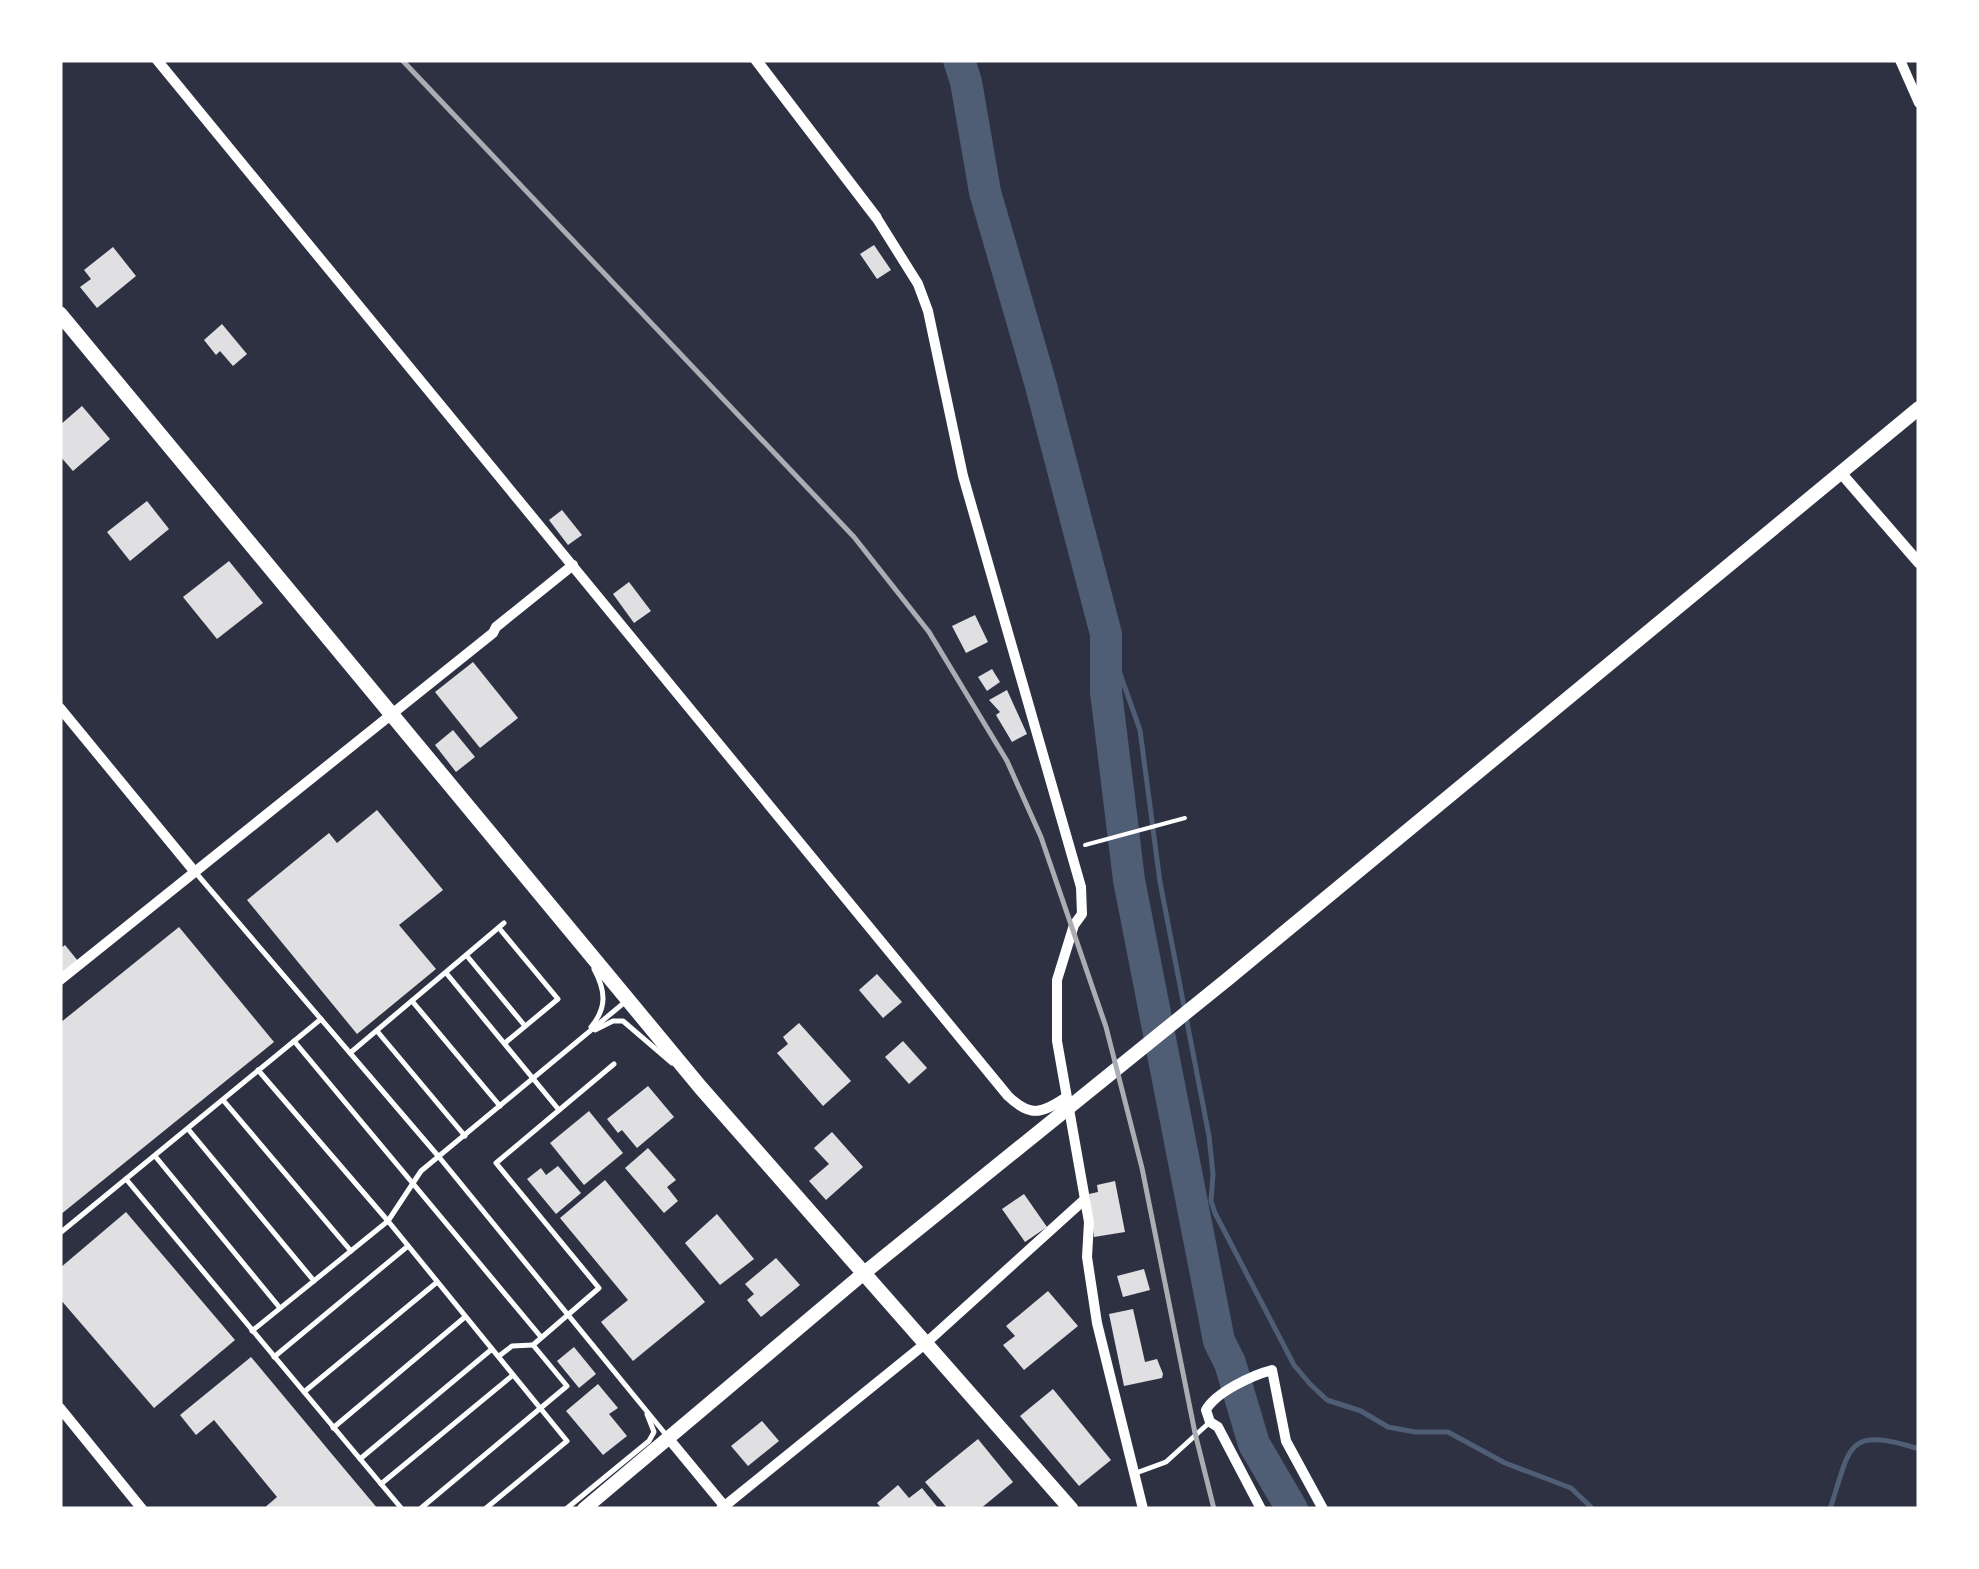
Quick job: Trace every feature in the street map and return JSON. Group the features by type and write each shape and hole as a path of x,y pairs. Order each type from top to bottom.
{"highway":[{"path":"60,314 701,1088 1072,1509"}],"main road":[{"path":"584,1509 864,1273 1229,978 1919,408"}],"street":[{"path":"158,60 1008,1096 1022,1110 1032,1111 1049,1108 1066,1098"},
{"path":"756,60 876,217 918,284 928,311 964,476 1080,887 1082,914 1074,926 1058,980 1057,1041 1089,1222 1087,1256 1097,1323 1143,1509"},
{"path":"1900,60 1919,104"},
{"path":"1841,473 1919,563"},
{"path":"60,980 390,717 572,565"},
{"path":"60,708 194,871"},
{"path":"670,1439 724,1508 926,1343 1084,1200"},
{"path":"1262,1509 1206,1410 1212,1401 1261,1372 1272,1370 1286,1441 1323,1509"},
{"path":"60,1408 142,1509"},
{"path":"596,1509 630,1472"}],"lane":[{"path":"194,871 439,1157 670,1439"},
{"path":"350,1053 502,926 558,999 504,1043"},
{"path":"576,938 599,978 604,999 603,1010 583,1037"},
{"path":"467,956 525,1026"},
{"path":"446,974 559,1110"},
{"path":"252,1331 388,1221 413,1180 627,1000"},
{"path":"412,1002 500,1106"},
{"path":"60,1233 320,1019"},
{"path":"583,1037 613,1021 622,1022 701,1088"},
{"path":"377,1030 464,1136"},
{"path":"294,1040 542,1337"},
{"path":"499,1357 512,1346 532,1345 599,1288 496,1163 614,1064"},
{"path":"258,1070 388,1221 567,1441 485,1509"},
{"path":"222,1100 351,1251"},
{"path":"188,1128 314,1280"},
{"path":"154,1156 280,1308"},
{"path":"126,1179 402,1509"},
{"path":"274,1357 408,1246"},
{"path":"304,1392 438,1282"},
{"path":"334,1428 466,1316"},
{"path":"420,1509 567,1386 532,1345"},
{"path":"360,1459 492,1348"},
{"path":"381,1484 514,1375"},
{"path":"566,1509 649,1441 654,1432 645,1410"},
{"path":"1133,1474 1166,1462 1210,1422"}],"path":[{"path":"1096,842 1185,818"}],"building":[{"path":"874,245 891,270 877,279 860,254"},
{"path":"113,247 136,276 97,308 80,287 91,279 84,270"},
{"path":"222,324 247,354 233,366 220,351 216,355 204,340"},
{"path":"82,406 110,439 73,471 60,456 60,425"},
{"path":"147,501 169,529 130,561 107,532"},
{"path":"562,510 582,535 568,545 549,520"},
{"path":"229,561 263,603 217,639 183,597"},
{"path":"629,582 651,611 634,623 613,594"},
{"path":"975,615 988,642 966,653 952,626"},
{"path":"473,662 518,718 480,748 435,692"},
{"path":"992,669 1000,682 987,691 978,677"},
{"path":"1007,690 1027,734 1012,742 996,715 1000,712 989,700"},
{"path":"453,730 475,757 456,772 435,745"},
{"path":"377,810 443,890 399,925 436,969 357,1034 247,900 329,833 337,843"},
{"path":"179,927 274,1042 60,1215 60,1023"},
{"path":"65,945 78,961 60,976 60,949"},
{"path":"877,974 902,1002 883,1018 859,990"},
{"path":"799,1023 851,1081 823,1106 777,1053 788,1044 783,1037"},
{"path":"903,1041 927,1068 909,1084 885,1057"},
{"path":"648,1086 674,1117 637,1148 607,1119"},
{"path":"589,1111 623,1153 584,1185 550,1143"},
{"path":"832,1132 863,1167 826,1200 809,1181 829,1164 814,1148"},
{"path":"648,1148 676,1180 667,1187 678,1201 664,1213 625,1168"},
{"path":"558,1166 581,1193 556,1214 527,1179 541,1168 546,1175"},
{"path":"605,1180 705,1302 633,1361 601,1322 628,1300 560,1218"},
{"path":"1115,1181 1125,1232 1094,1237 1089,1194 1098,1192 1097,1185"},
{"path":"1024,1194 1047,1227 1025,1242 1002,1209"},
{"path":"126,1212 235,1340 154,1408 60,1299 60,1268"},
{"path":"717,1214 754,1259 720,1285 685,1243"},
{"path":"776,1258 800,1285 761,1317 747,1300 754,1294 745,1284"},
{"path":"1144,1269 1150,1290 1123,1297 1117,1276"},
{"path":"1048,1291 1078,1326 1024,1370 1003,1345 1015,1336 1006,1326"},
{"path":"1133,1309 1145,1362 1157,1359 1163,1374 1162,1378 1124,1386 1109,1314"},
{"path":"574,1347 596,1374 579,1388 557,1361"},
{"path":"251,1357 378,1509 263,1509 277,1497 214,1420 196,1435 180,1415"},
{"path":"598,1384 618,1408 609,1414 627,1436 603,1455 566,1411"},
{"path":"1053,1389 1111,1460 1079,1486 1020,1416"},
{"path":"762,1421 779,1441 748,1466 731,1446"},
{"path":"978,1439 1013,1482 980,1509 948,1509 925,1482"},
{"path":"898,1485 909,1498 922,1488 939,1509 882,1509 877,1503"}],"waterway":[{"path":"959,60 985,192 1106,634 1106,692 1129,880 1219,1341 1230,1363 1254,1444 1292,1509"},
{"path":"1106,634 1140,730 1160,882 1209,1136 1211,1201 1294,1365 1327,1400 1361,1411 1388,1427 1448,1432 1505,1463 1571,1488 1593,1509"},
{"path":"1830,1509 1842,1470 1855,1447 1877,1440 1919,1449"}],"railway":[{"path":"402,60 854,537 929,632 1007,761 1041,837 1106,1027 1142,1168 1214,1509"}]}
